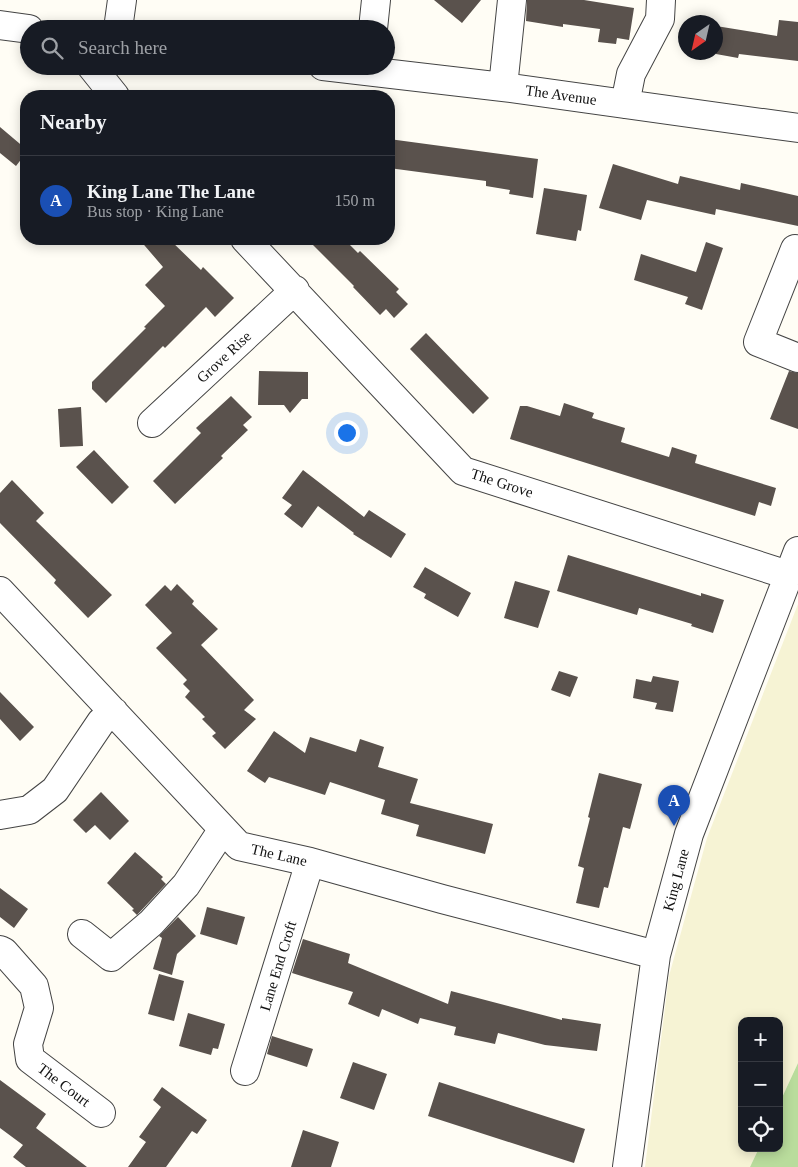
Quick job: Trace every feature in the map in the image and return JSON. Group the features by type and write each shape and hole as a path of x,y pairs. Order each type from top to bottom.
{"street":[{"path":"119,20 122,0"},
{"path":"374,20 376,0"},
{"path":"503,87 512,0"},
{"path":"625,104 631,74 660,19 661,0"},
{"path":"0,25 20,28"},
{"name":"The Avenue","path":"395,73 798,128"},
{"path":"98,75 110,90"},
{"name":"The Grove","path":"251,245 463,471 793,563"},
{"path":"795,249 758,342 798,358"},
{"name":"Grove Rise","path":"152,423 295,290"},
{"name":"King Lane","path":"627,1167 656,955 689,834 793,563"},
{"name":"The Lane","path":"0,591 238,846 310,862 442,900 656,955"},
{"path":"0,815 29,810 55,790 100,722 114,712"},
{"path":"82,934 111,957 151,923 186,885 223,829"},
{"name":"Lane End Croft","path":"245,1071 310,862"},
{"name":"The Court","path":"0,950 4,952 34,986 38,1008 28,1044 30,1059 102,1113"}],"shaded area":[{"path":"798,604 798,1063 783,1095 783,1017 738,1017 738,1152 757,1152 750,1167 645,1167 669,976 707,838"}],"green space":[{"path":"798,1063 798,1167 750,1167 757,1152 783,1152 783,1095"}],"building":[{"path":"434,0 481,0 462,23"},
{"path":"527,0 584,0 634,8 629,40 617,38 616,44 598,42 600,29 563,24 563,27 526,21"},
{"path":"779,20 798,22 798,61 739,54 738,58 723,55 723,27 777,36"},
{"path":"0,127 20,144 20,161 16,166 0,153"},
{"path":"395,140 538,159 533,198 509,194 510,190 486,186 486,181 395,169"},
{"path":"613,164 678,184 680,176 740,190 741,183 798,196 798,226 716,209 715,215 647,200 641,220 599,208"},
{"path":"544,188 587,195 581,231 578,230 576,241 536,234"},
{"path":"706,242 723,248 702,310 685,304 688,297 634,280 641,254 696,272"},
{"path":"144,245 175,245 201,270 203,267 234,298 215,317 206,307 165,348 163,346 106,403 92,389 92,382 146,328 144,327 165,306 145,285 163,267"},
{"path":"313,245 350,245 358,253 360,251 399,289 396,292 408,304 394,318 386,309 380,315"},
{"path":"426,333 489,398 473,414 410,349"},
{"path":"259,371 308,372 308,399 302,399 290,413 284,405 258,405"},
{"path":"789,371 798,373 798,429 770,419"},
{"path":"231,396 252,417 243,425 248,430 221,456 223,458 175,504 153,481 201,433 196,428"},
{"path":"564,403 594,413 592,418 625,428 621,442 669,457 672,447 697,455 695,463 776,488 771,506 759,502 755,516 510,439 520,406 527,406 560,416"},
{"path":"81,407 83,446 60,447 58,409"},
{"path":"94,450 129,487 112,504 76,467"},
{"path":"303,470 364,517 369,510 406,534 391,558 353,534 318,506 302,528 284,514 292,505 282,498"},
{"path":"12,480 44,513 36,521 112,595 88,618 54,583 56,580 0,523 0,493"},
{"path":"568,555 701,596 701,593 724,600 713,633 691,626 692,624 639,608 637,615 557,591"},
{"path":"425,567 471,593 458,617 424,598 426,594 413,587"},
{"path":"515,581 550,591 538,628 504,618"},
{"path":"177,584 194,601 192,604 218,629 201,645 254,700 244,710 256,719 225,749 212,736 216,733 202,719 205,717 185,697 190,691 183,684 187,680 156,648 172,633 145,605 165,585 171,591"},
{"path":"559,671 578,677 570,697 551,690"},
{"path":"653,676 679,681 673,712 655,709 657,703 633,698 636,679 651,682"},
{"path":"0,692 34,727 20,741 0,719"},
{"path":"274,731 305,753 310,737 356,752 360,739 384,747 378,767 418,779 410,803 493,824 485,854 416,836 419,825 381,814 385,800 330,782 325,795 269,777 265,783 247,771"},
{"path":"599,773 642,784 630,829 623,827 608,888 604,887 599,908 576,903 584,868 578,866"},
{"path":"101,792 129,821 110,840 95,825 86,833 73,820"},
{"path":"135,852 163,877 161,879 166,884 137,915 132,910 134,909 107,883"},
{"path":"0,888 28,909 14,928 0,917"},
{"path":"207,907 245,917 237,945 200,934"},
{"path":"178,917 196,936 177,954 172,975 153,969 162,938 159,936"},
{"path":"303,939 350,954 348,963 448,1004 451,991 562,1020 562,1018 601,1024 597,1051 545,1045 498,1033 495,1044 454,1035 456,1027 420,1018 418,1024 382,1009 379,1017 348,1004 353,992 292,973"},
{"path":"159,974 184,981 174,1021 148,1014"},
{"path":"188,1013 225,1024 218,1049 213,1048 211,1055 179,1046"},
{"path":"272,1036 313,1049 307,1067 267,1054"},
{"path":"353,1062 387,1074 374,1110 340,1098"},
{"path":"0,1080 46,1114 36,1128 87,1167 26,1167 13,1157 23,1145 0,1128"},
{"path":"439,1082 585,1129 574,1163 428,1116"},
{"path":"162,1087 207,1120 197,1134 192,1131 166,1167 128,1167 146,1142 139,1137 161,1107 153,1100"},
{"path":"303,1130 339,1142 331,1167 291,1167"}],"place":[{"name":"King Lane The Lane","path":"674,826"}]}
